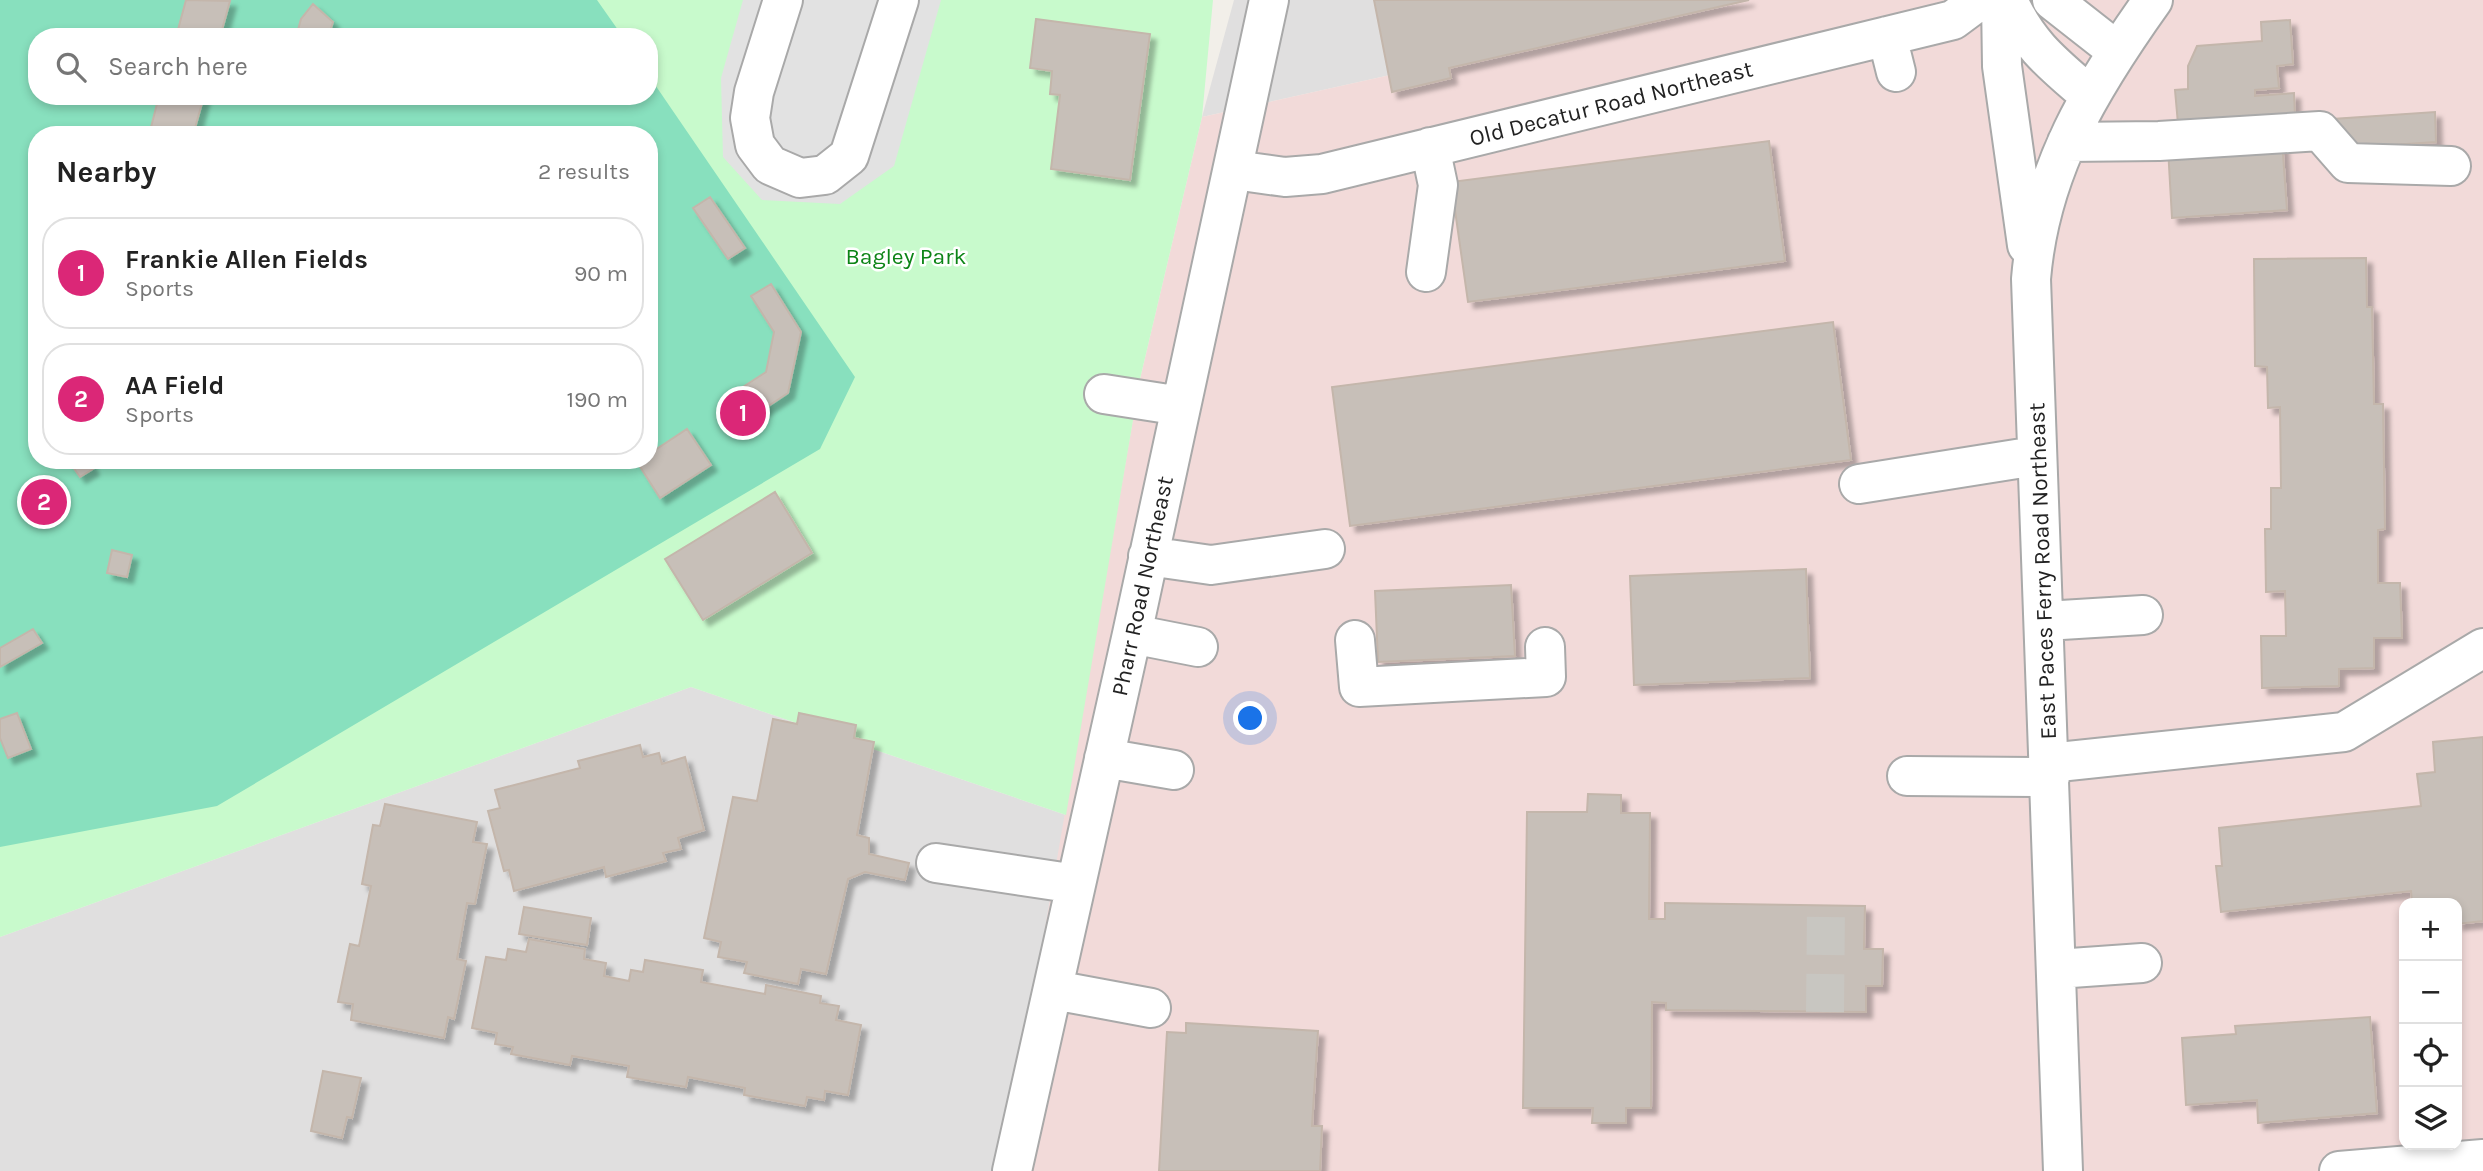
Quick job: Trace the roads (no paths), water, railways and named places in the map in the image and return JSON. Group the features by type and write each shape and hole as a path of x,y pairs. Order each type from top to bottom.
{"street":[{"path":"783,0 754,92 750,117 755,145 770,165 800,178 825,175 849,156 899,0"},
{"name":"Pharr Road Northeast","path":"1012,1171 1234,170 1269,0"},
{"name":"Old Decatur Road Northeast","path":"1234,170 1285,177 1322,174 1953,20 1980,0"},
{"path":"2001,0 2002,66 2031,279"},
{"path":"2008,0 2021,29 2046,57 2089,94"},
{"path":"2052,0 2117,51"},
{"name":"East Paces Ferry Road Northeast","path":"2063,1171 2045,621 2035,456 2031,279 2035,234 2067,142 2089,94 2153,0"},
{"path":"1887,36 1896,72"},
{"path":"2067,142 2158,141 2320,131 2348,163 2451,166"},
{"path":"1426,272 1438,185 1430,147"},
{"path":"1104,394 1181,406"},
{"path":"1859,484 2035,456"},
{"path":"1149,556 1212,565 1325,549"},
{"path":"2045,621 2143,615"},
{"path":"1132,634 1198,647"},
{"path":"1355,640 1359,687 1546,677 1545,647"},
{"path":"1907,776 2050,770 2344,732 2483,648"},
{"path":"1104,758 1174,770"},
{"path":"936,863 1076,884"},
{"path":"2057,969 2142,963"},
{"path":"1054,990 1151,1009"},
{"path":"2339,1171 2483,1159"}],"tunnel":[{"path":"1825,1012 1826,905"}],"place":[{"name":"Frankie Allen Fields","path":"743,413"},
{"name":"AA Field","path":"44,502"}],"park label":[{"name":"Bagley Park","path":"906,256"}]}
